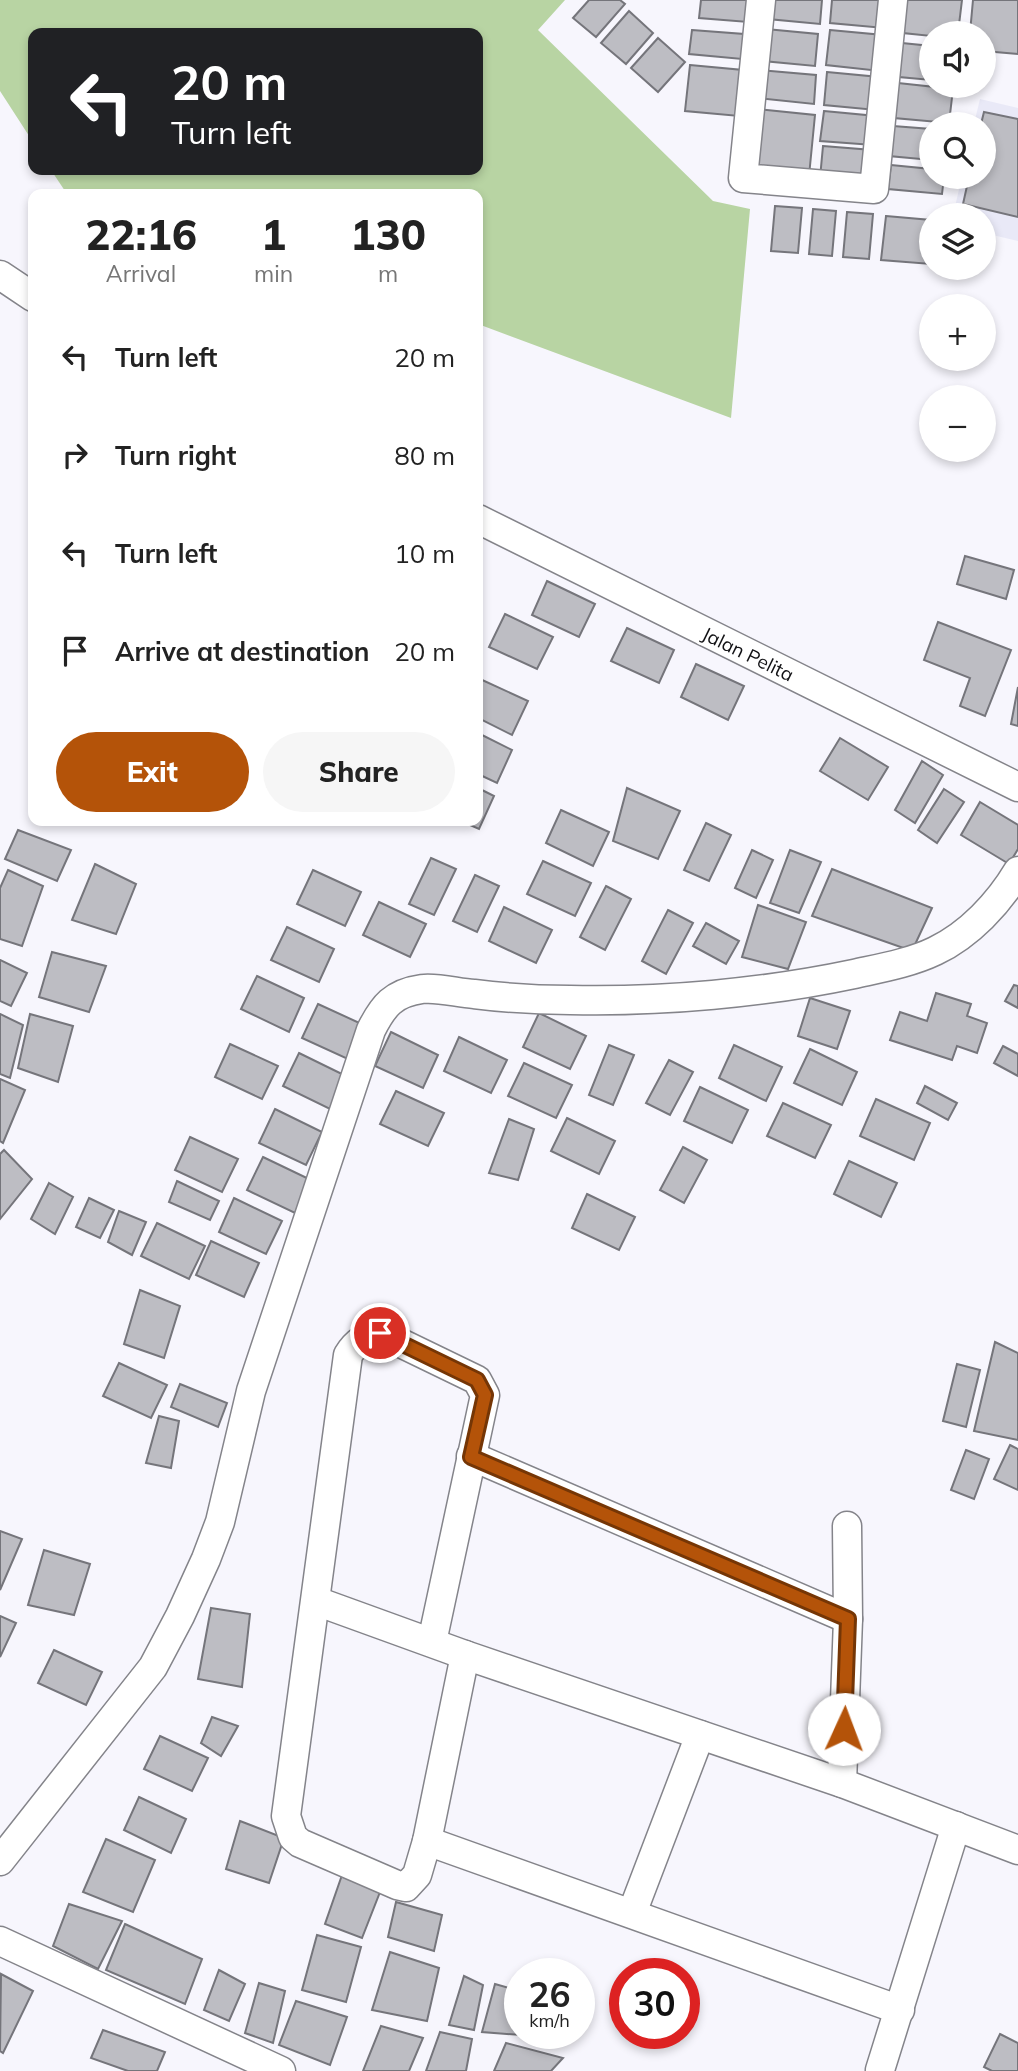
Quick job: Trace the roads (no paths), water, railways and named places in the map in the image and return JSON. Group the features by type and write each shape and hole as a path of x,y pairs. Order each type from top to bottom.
{"street":[{"path":"761,0 743,178 874,190 893,0"},
{"path":"0,275 28,294"},
{"name":"Jalan Pelita","path":"483,521 1018,787"},
{"path":"0,1861 153,1667 206,1559 220,1522 251,1391 371,1030 383,1007 403,994 424,989 569,1000 648,1000 806,984 855,974 892,966 936,951 972,928 1010,885 1018,871"},
{"path":"432,1642 485,1395 477,1380 380,1333 368,1335 354,1346 348,1355 286,1816 293,1836 300,1843 407,1887 417,1875 427,1841 465,1656"},
{"path":"471,1457 848,1619"},
{"path":"842,1783 848,1619 847,1526"},
{"path":"316,1601 465,1656 842,1783 1018,1850"},
{"path":"632,1913 700,1735"},
{"path":"880,2070 956,1826"},
{"path":"427,1841 900,2010"},
{"path":"0,1941 281,2071"}]}
